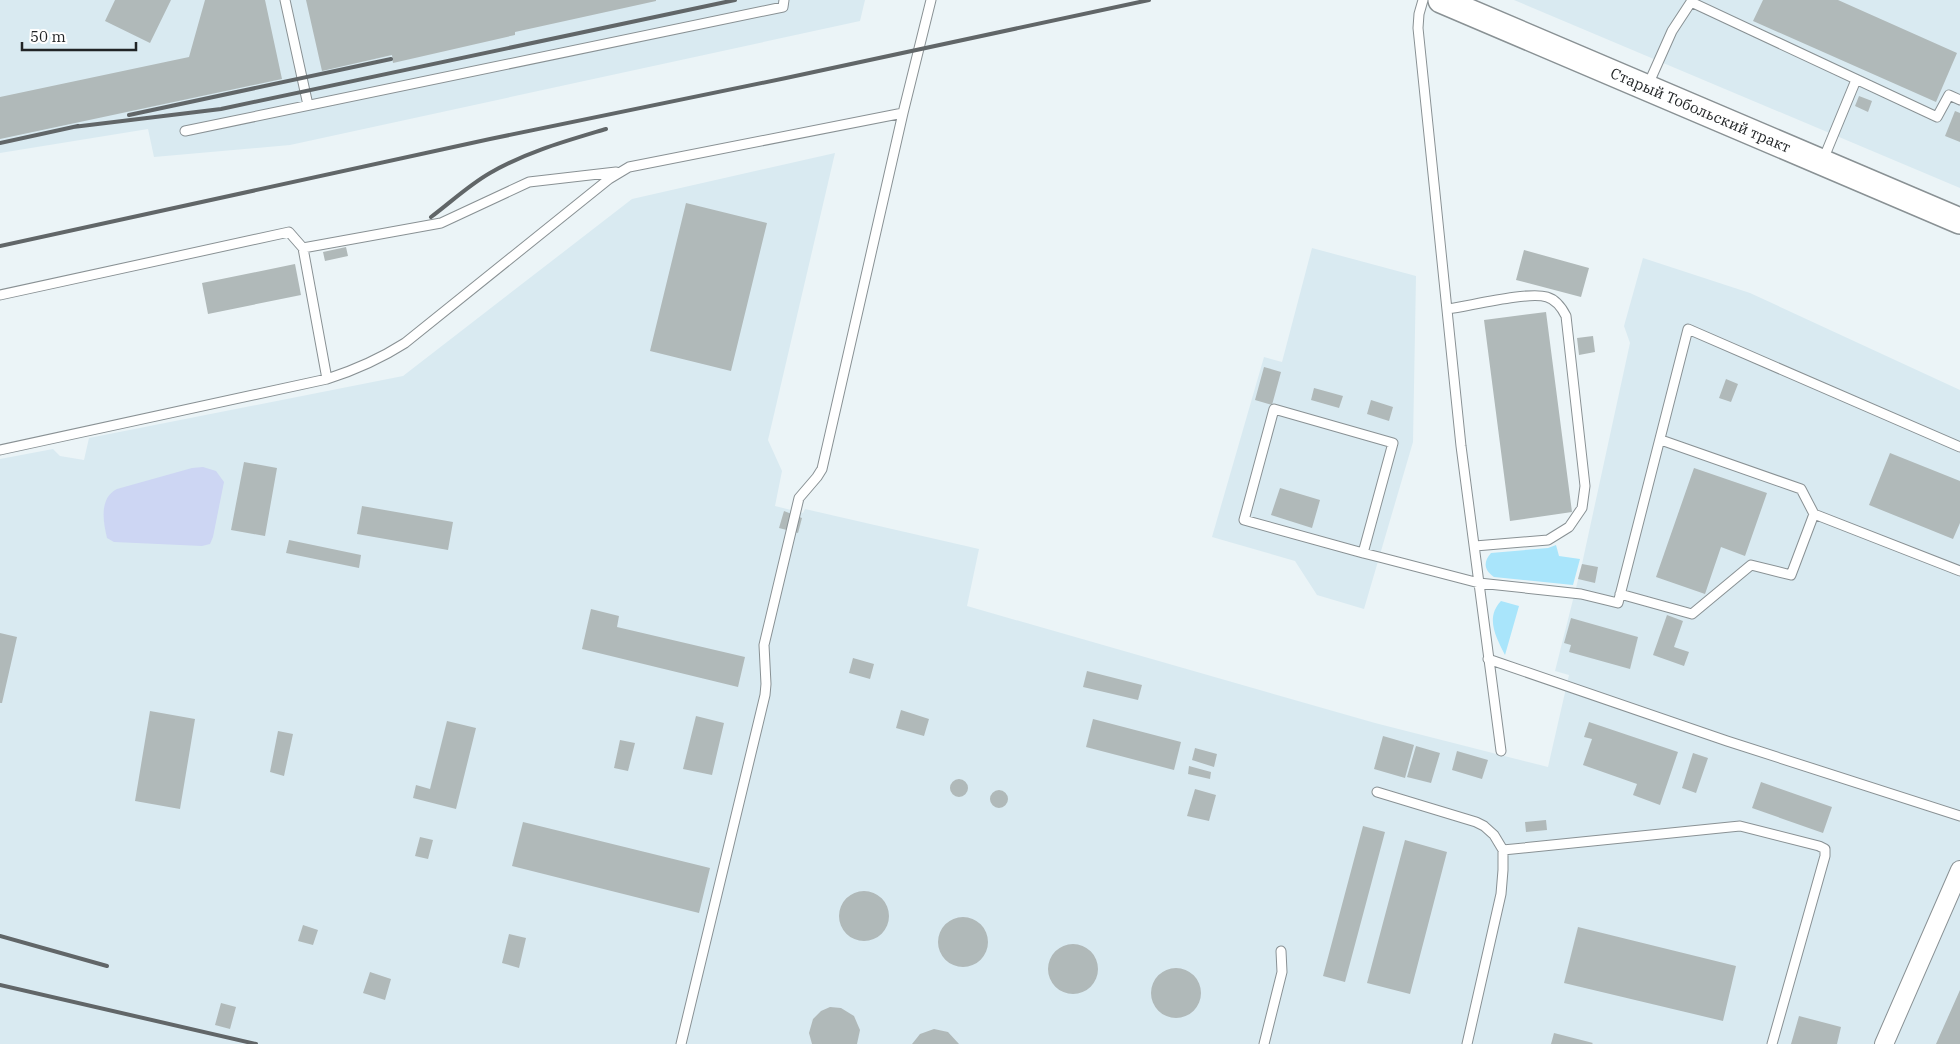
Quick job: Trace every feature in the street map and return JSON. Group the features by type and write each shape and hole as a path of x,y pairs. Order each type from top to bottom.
{"street":[{"name":"Старый Тобольский тракт","path":"1441,0 1960,222"},
{"path":"1884,1044 1960,870"}],"lane":[{"path":"284,0 308,105"},
{"path":"185,131 783,7 784,0"},
{"path":"681,1044 765,695 764,645 800,498 818,477 822,468 903,113 931,0"},
{"path":"1423,0 1418,28 1461,446 1501,751"},
{"path":"1646,88 1672,31 1691,2 1937,117 1949,95 1960,100"},
{"path":"1822,163 1856,80"},
{"path":"303,248 441,223 529,182 618,172 641,164 903,113"},
{"path":"0,450 327,379 358,369 381,358 405,343 618,172"},
{"path":"0,295 289,232 303,248 327,379"},
{"path":"1448,309 1529,296 1548,297 1560,305 1566,316 1585,486 1582,508 1569,528 1548,540 1475,546"},
{"path":"1363,553 1393,443 1274,409 1244,520 1363,553 1480,583 1581,594 1618,603 1688,328 1960,447"},
{"path":"1661,440 1801,489 1814,514 1960,571"},
{"path":"1620,594 1692,614 1751,565 1790,575 1814,514"},
{"path":"1488,659 1727,741 1960,816"},
{"path":"1378,792 1476,822 1494,835 1503,850 1501,894 1467,1044"},
{"path":"1503,850 1740,826 1825,849 1825,856 1772,1044"},
{"path":"1264,1044 1282,972 1281,952"}],"shaded area":[{"path":"0,0 865,0 860,21 290,145 154,157 148,129 0,153"},
{"path":"1514,0 1960,0 1960,188"},
{"path":"835,153 768,440 782,471 775,506 803,513 805,509 979,549 967,606 1375,723 1548,767 1569,675 1555,671 1582,564 1630,343 1624,326 1643,258 1750,293 1960,390 1960,1044 0,1044 0,459 53,449 60,456 84,460 89,438 403,376 632,199"},
{"path":"1312,248 1416,276 1413,442 1364,609 1317,595 1295,561 1212,537 1264,357 1282,362"},
{"path":"203,467 216,471 224,482 210,544 202,546 114,542 107,538 104,510 107,498 111,493 117,489 192,468"},
{"path":"1556,545 1559,556 1580,559 1573,585 1494,577 1486,566 1491,553 1548,548"},
{"path":"1501,601 1519,606 1505,655 1493,621 1496,607"}],"building":[{"path":"115,0 171,0 150,43 105,21"},
{"path":"205,0 265,0 282,79 0,139 0,97 189,57"},
{"path":"306,0 656,1 515,32 515,35 393,63 392,55 322,71"},
{"path":"1763,0 1838,0 1957,53 1936,102 1753,21"},
{"path":"1859,96 1872,101 1868,112 1855,106"},
{"path":"1955,111 1960,113 1960,142 1945,136"},
{"path":"686,203 767,223 731,371 650,351"},
{"path":"346,247 348,256 325,261 323,252"},
{"path":"1524,250 1589,268 1581,297 1516,280"},
{"path":"295,264 301,295 208,314 202,283"},
{"path":"1546,312 1572,512 1510,521 1484,320"},
{"path":"1593,336 1595,352 1579,355 1577,338"},
{"path":"1264,367 1281,372 1272,405 1255,400"},
{"path":"1726,379 1738,384 1731,402 1719,398"},
{"path":"1314,388 1343,396 1339,408 1311,400"},
{"path":"1371,400 1393,407 1389,421 1367,414"},
{"path":"1890,453 1960,481 1960,523 1953,539 1869,505"},
{"path":"244,462 277,468 265,536 231,530"},
{"path":"1694,468 1767,493 1745,556 1721,547 1705,594 1656,577"},
{"path":"1280,488 1320,500 1312,528 1271,515"},
{"path":"362,506 453,522 448,550 357,534"},
{"path":"784,511 802,518 798,533 779,528"},
{"path":"289,540 361,555 359,568 286,553"},
{"path":"1582,564 1598,567 1595,583 1578,579"},
{"path":"591,609 619,616 617,627 745,657 738,687 582,649"},
{"path":"1667,615 1683,621 1674,647 1689,652 1684,666 1653,655"},
{"path":"1571,618 1638,637 1630,669 1569,652 1571,645 1564,643"},
{"path":"0,633 17,637 2,703 0,703"},
{"path":"853,658 874,664 870,679 849,673"},
{"path":"1087,671 1142,685 1138,700 1083,687"},
{"path":"901,710 929,719 924,736 896,728"},
{"path":"150,711 195,719 180,809 135,801"},
{"path":"696,716 724,723 712,775 683,769"},
{"path":"1093,719 1181,742 1174,770 1086,747"},
{"path":"447,721 476,728 456,809 413,798 416,785 430,789"},
{"path":"1589,722 1678,752 1660,805 1633,795 1637,784 1583,765 1592,739 1584,737"},
{"path":"278,731 293,734 284,776 270,772"},
{"path":"1383,736 1414,745 1405,778 1374,769"},
{"path":"620,740 635,743 628,771 614,768"},
{"path":"1416,746 1440,753 1431,783 1407,777"},
{"path":"1195,748 1217,754 1214,767 1192,760"},
{"path":"1457,751 1488,760 1482,779 1452,770"},
{"path":"1693,753 1708,758 1696,793 1682,788"},
{"path":"1189,766 1211,772 1210,779 1188,774"},
{"path":"955,779 963,779 968,784 966,795 955,797 950,792 950,784"},
{"path":"1761,782 1832,807 1823,833 1752,808"},
{"path":"1195,789 1216,795 1209,821 1187,816"},
{"path":"995,790 1003,790 1008,795 1006,806 995,808 990,803 990,795"},
{"path":"1546,820 1547,830 1526,832 1525,822"},
{"path":"523,822 710,868 699,913 512,866"},
{"path":"1363,826 1385,832 1345,982 1323,976"},
{"path":"420,837 433,840 428,859 415,856"},
{"path":"1405,840 1447,852 1410,994 1367,983"},
{"path":"859,891 869,891 882,898 889,911 889,921 882,934 869,941 859,941 850,937 843,930 839,921 839,911 843,902 850,895"},
{"path":"958,917 968,917 981,924 988,937 988,947 981,960 968,967 958,967 949,963 942,956 938,947 938,937 942,928 949,921"},
{"path":"303,925 318,930 313,945 298,941"},
{"path":"1578,927 1736,966 1723,1021 1564,983"},
{"path":"509,934 526,938 519,968 502,963"},
{"path":"1068,944 1078,944 1091,951 1098,964 1098,974 1091,987 1078,994 1068,994 1059,990 1052,983 1048,974 1048,964 1052,955 1059,948"},
{"path":"1171,968 1181,968 1194,975 1201,988 1201,998 1194,1011 1181,1018 1171,1018 1162,1014 1155,1007 1151,998 1151,988 1155,979 1162,972"},
{"path":"370,972 391,979 385,1000 363,993"},
{"path":"1960,990 1960,1044 1936,1044"},
{"path":"221,1003 236,1007 230,1029 215,1025"},
{"path":"830,1007 841,1008 854,1016 860,1030 857,1044 812,1044 809,1033 813,1019 821,1011"},
{"path":"1799,1016 1841,1027 1837,1044 1791,1044"},
{"path":"934,1029 948,1032 959,1044 912,1044 920,1034"},
{"path":"1554,1033 1593,1043 1551,1044"}],"railway":[{"path":"73,127 221,109 735,0"},
{"path":"0,246 490,139 1149,0"},
{"path":"129,115 391,59"},
{"path":"0,143 78,126"},
{"path":"431,217 490,173 546,148 606,129"},
{"path":"0,936 107,966"},
{"path":"0,985 256,1044"}]}
